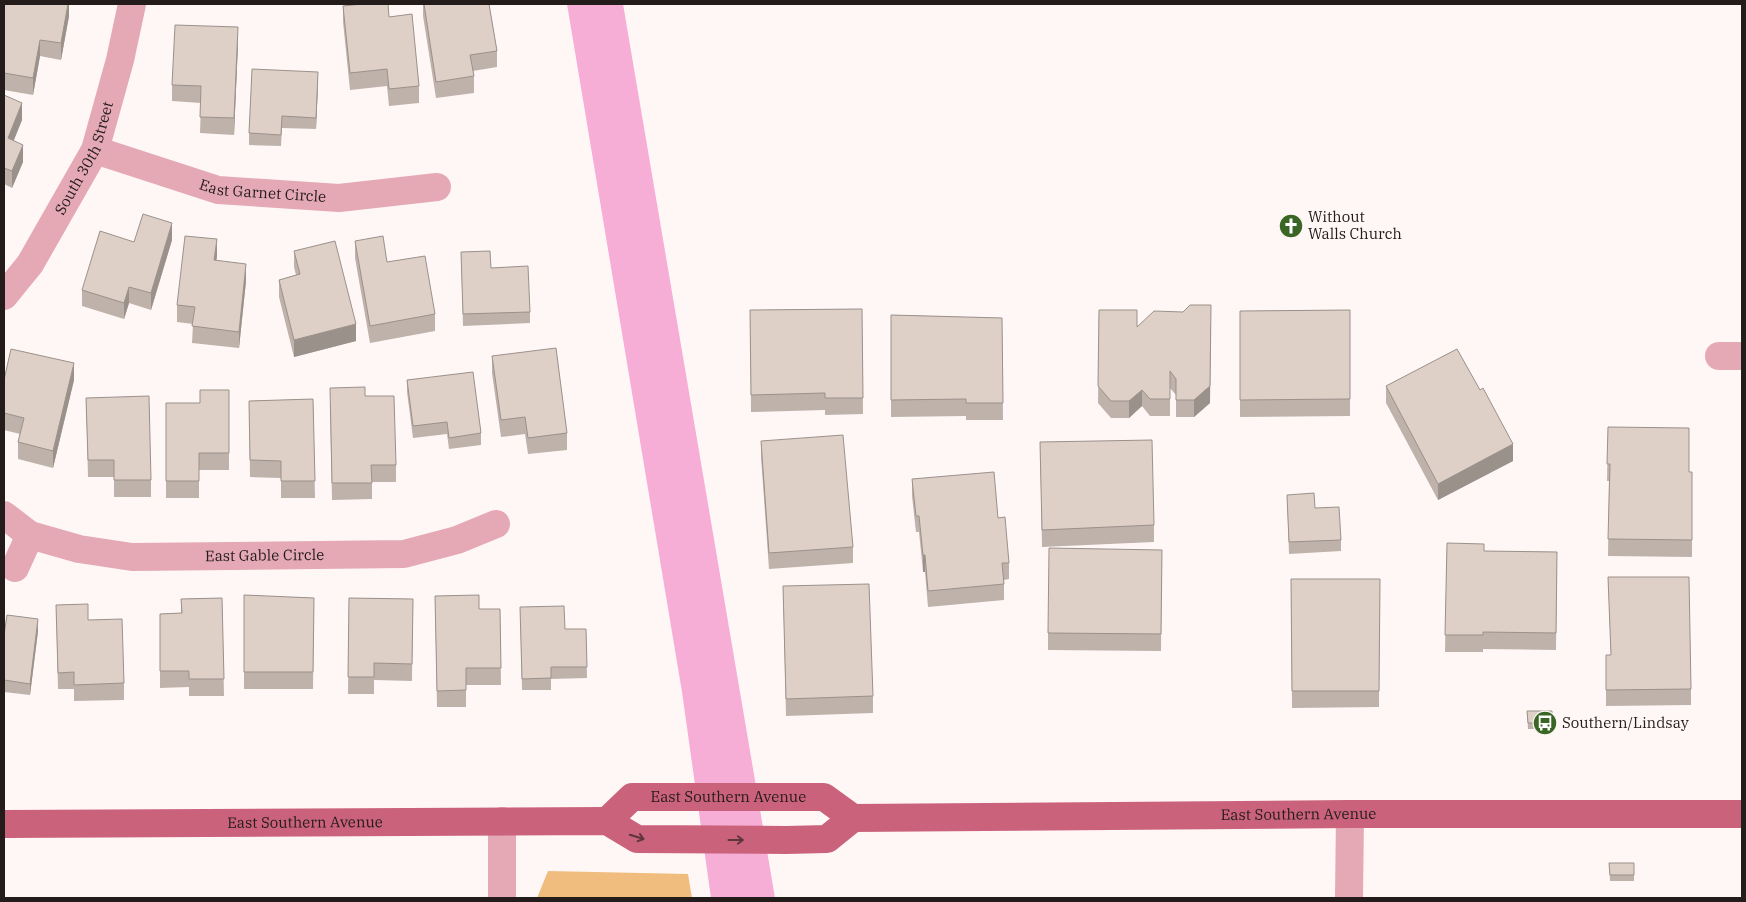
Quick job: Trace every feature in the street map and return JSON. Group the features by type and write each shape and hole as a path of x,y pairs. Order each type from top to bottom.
{"main road":[{"name":"East Southern Avenue","path":"4,824 607,821 632,797 824,797 854,818 1350,814 1742,814"},
{"path":"607,821 637,839 771,840 828,838 854,818"}],"street":[{"name":"South 30th Street","path":"4,296 30,264 95,150 120,60 132,4"},
{"name":"East Garnet Circle","path":"95,150 218,190 339,198 437,187"},
{"name":"East Gable Circle","path":"4,515 30,535 79,549 132,557 404,554 457,540 496,524"},
{"path":"15,568 30,535"},
{"path":"1349,898 1350,814"},
{"path":"502,821 502,898"}],"shaded area":[{"path":"567,4 623,4 775,898 711,898 682,692"},
{"path":"548,871 688,874 692,898 537,898"}],"building":[{"path":"4,4 68,4 61,43 40,40 33,78 4,73"},
{"path":"388,4 389,17 412,14 419,86 389,89 387,69 350,73 343,6"},
{"path":"424,4 489,4 497,51 470,55 474,76 436,82"},
{"path":"175,25 238,27 234,118 200,117 201,86 172,85"},
{"path":"252,69 318,72 316,118 282,116 281,135 249,133"},
{"path":"4,95 22,103 8,138 23,145 12,171 4,168"},
{"path":"143,214 172,223 151,293 129,287 124,303 82,290 100,231 134,242"},
{"path":"185,236 217,239 214,260 246,264 239,332 192,326 195,307 177,305"},
{"path":"383,236 387,262 425,256 435,314 370,326 355,241"},
{"path":"335,241 356,324 294,340 279,280 300,274 294,251"},
{"path":"490,251 491,268 528,266 530,312 463,314 461,252"},
{"path":"1190,305 1211,305 1210,386 1194,400 1176,400 1176,379 1170,371 1170,399 1150,399 1142,390 1129,401 1111,401 1098,386 1099,310 1137,310 1137,327 1154,311 1183,312"},
{"path":"862,309 863,398 825,398 825,393 751,395 750,310"},
{"path":"1350,310 1350,399 1240,400 1240,311"},
{"path":"891,315 1002,318 1003,403 966,403 966,399 891,400"},
{"path":"556,348 567,433 528,438 525,417 501,420 492,356"},
{"path":"11,349 74,363 53,451 18,442 24,418 4,413 4,380"},
{"path":"1457,349 1480,390 1483,388 1513,444 1438,484 1386,386"},
{"path":"473,372 481,433 449,438 447,422 413,426 407,380"},
{"path":"365,387 365,396 394,396 396,465 371,465 372,483 332,483 330,388"},
{"path":"200,390 229,390 229,453 199,453 199,481 166,481 166,403 200,403"},
{"path":"149,396 151,480 114,480 114,460 88,460 86,398"},
{"path":"313,399 315,481 281,481 281,461 250,460 249,401"},
{"path":"1608,427 1689,428 1689,472 1692,472 1692,540 1608,539 1610,464 1607,464"},
{"path":"843,435 853,547 769,553 761,441"},
{"path":"1152,440 1154,525 1042,530 1040,442"},
{"path":"994,472 998,518 1005,517 1009,563 1002,563 1004,584 928,591 925,555 923,555 919,516 916,516 912,479"},
{"path":"1314,493 1315,508 1339,507 1341,540 1289,542 1287,495"},
{"path":"1447,543 1484,544 1484,551 1557,552 1556,633 1483,632 1483,635 1445,635"},
{"path":"1049,548 1162,550 1161,634 1048,633"},
{"path":"1608,577 1689,577 1691,689 1606,690 1606,655 1611,655"},
{"path":"1291,579 1380,579 1379,691 1292,691"},
{"path":"869,584 873,696 786,699 783,586"},
{"path":"244,595 314,598 313,672 244,672"},
{"path":"479,595 479,609 500,609 501,668 466,668 466,690 437,691 435,596"},
{"path":"222,598 224,679 189,679 189,671 160,671 160,614 182,613 181,599"},
{"path":"349,598 413,599 412,664 374,663 374,677 348,677"},
{"path":"88,604 88,620 122,619 124,683 74,685 74,672 58,673 56,605"},
{"path":"564,606 565,629 586,629 587,667 551,667 551,678 522,679 520,607"},
{"path":"7,615 38,619 30,684 4,680 4,635"},
{"path":"1527,711 1552,711 1552,723 1528,723"},
{"path":"1609,863 1634,863 1634,875 1610,875"}],"place":[{"name":"Without Walls Church","path":"1291,226"},
{"name":"Southern/Lindsay","path":"1545,723"}]}
